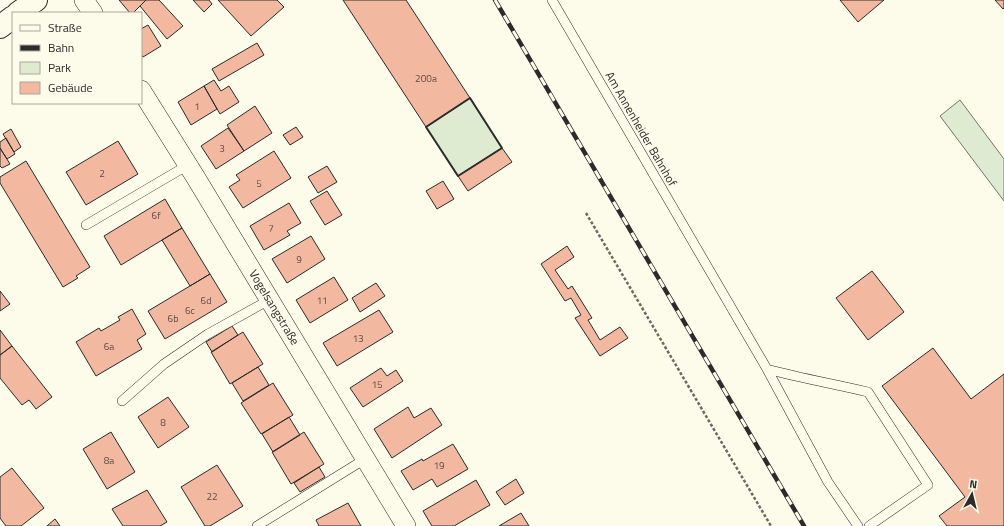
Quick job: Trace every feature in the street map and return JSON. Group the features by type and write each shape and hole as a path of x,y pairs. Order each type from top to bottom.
{"street":[{"path":"19,12 36,0"},
{"path":"84,0 91,12"},
{"name":"Vogelsangstraße","path":"142,92 406,526"}],"lane":[{"name":"Am Annenheider Bahnhof","path":"552,0 767,369 828,482 858,526"},
{"path":"86,225 188,165"},
{"path":"122,401 164,364 208,334 270,300"},
{"path":"767,369 798,378 868,392 928,485 869,526"},
{"path":"257,526 365,459"}],"path":[{"path":"586,213 771,526"}],"green space":[{"path":"470,98 502,148 458,176 426,127"},
{"path":"960,100 1004,159 1004,201 940,116"}],"building":[{"path":"119,0 146,0 134,12 129,12"},
{"path":"146,0 159,0 183,26 167,39 140,6"},
{"path":"193,0 209,0 212,4 204,12"},
{"path":"218,0 277,0 284,7 251,36"},
{"path":"343,0 406,0 470,98 426,127"},
{"path":"840,0 884,0 858,22"},
{"path":"995,0 1004,0 1003,9"},
{"path":"148,25 161,46 143,57 142,56 142,28"},
{"path":"257,43 264,55 219,81 212,69"},
{"path":"214,80 221,91 229,86 239,102 220,114 204,86"},
{"path":"204,86 217,109 191,125 178,102"},
{"path":"255,106 272,133 244,151 227,125"},
{"path":"296,127 303,137 290,145 283,135"},
{"path":"228,128 244,151 216,169 201,146"},
{"path":"11,129 21,147 14,152 3,134"},
{"path":"6,138 15,154 7,159 0,148 0,142"},
{"path":"118,141 138,174 86,205 66,172"},
{"path":"0,148 10,164 2,168 0,166"},
{"path":"502,148 512,162 468,191 458,176"},
{"path":"274,151 291,178 243,208 229,187 240,180 236,175"},
{"path":"26,161 90,267 76,276 78,278 63,287 0,183 0,177"},
{"path":"327,166 337,182 318,193 308,177"},
{"path":"443,181 454,199 437,209 426,191"},
{"path":"327,191 342,215 325,225 310,201"},
{"path":"165,199 182,228 121,265 104,236"},
{"path":"289,203 301,223 287,231 290,235 264,250 250,226"},
{"path":"182,228 210,274 190,286 162,240"},
{"path":"311,236 325,259 287,283 272,259"},
{"path":"567,246 574,257 555,270 568,289 572,286 592,318 588,320 600,340 620,327 628,338 600,356 575,318 581,315 571,298 565,301 541,264"},
{"path":"872,271 904,312 868,340 836,298"},
{"path":"210,274 227,302 165,339 148,311"},
{"path":"334,277 348,300 310,323 296,300"},
{"path":"376,283 385,296 360,312 352,298"},
{"path":"0,291 10,304 0,311"},
{"path":"132,309 146,334 137,340 142,349 96,376 76,342 99,328 101,331 120,320 118,317"},
{"path":"379,310 393,332 337,366 323,343"},
{"path":"232,326 238,335 212,352 206,342"},
{"path":"0,330 12,346 0,355"},
{"path":"243,332 263,364 230,384 211,352"},
{"path":"12,346 52,397 36,409 29,400 22,405 0,378 0,355"},
{"path":"933,348 971,399 1004,374 1004,526 947,526 939,516 965,497 882,386"},
{"path":"258,367 269,385 243,401 232,383"},
{"path":"381,368 387,376 396,370 403,381 363,407 350,388"},
{"path":"273,383 293,415 261,434 241,403"},
{"path":"168,397 189,427 158,448 138,417"},
{"path":"408,407 414,418 431,408 442,425 392,458 374,429"},
{"path":"289,417 300,435 273,452 262,434"},
{"path":"111,432 135,472 107,489 83,449"},
{"path":"304,432 324,464 291,484 272,452"},
{"path":"453,444 468,469 437,487 432,479 413,490 401,471 422,459 423,461"},
{"path":"217,465 243,506 210,526 205,526 181,487"},
{"path":"319,467 325,477 300,492 294,483"},
{"path":"12,468 44,508 21,526 6,526 0,518 0,477"},
{"path":"516,479 524,493 505,505 496,492"},
{"path":"476,480 490,505 454,526 432,526 423,511"},
{"path":"147,490 167,522 160,526 123,526 112,509"},
{"path":"348,503 361,526 319,526 316,520"},
{"path":"521,513 529,526 499,526"},
{"path":"55,519 60,526 47,526"}],"railway":[{"path":"495,0 804,526"}],"wall":[{"path":"470,98 502,148 458,176 426,127 470,98"}]}
